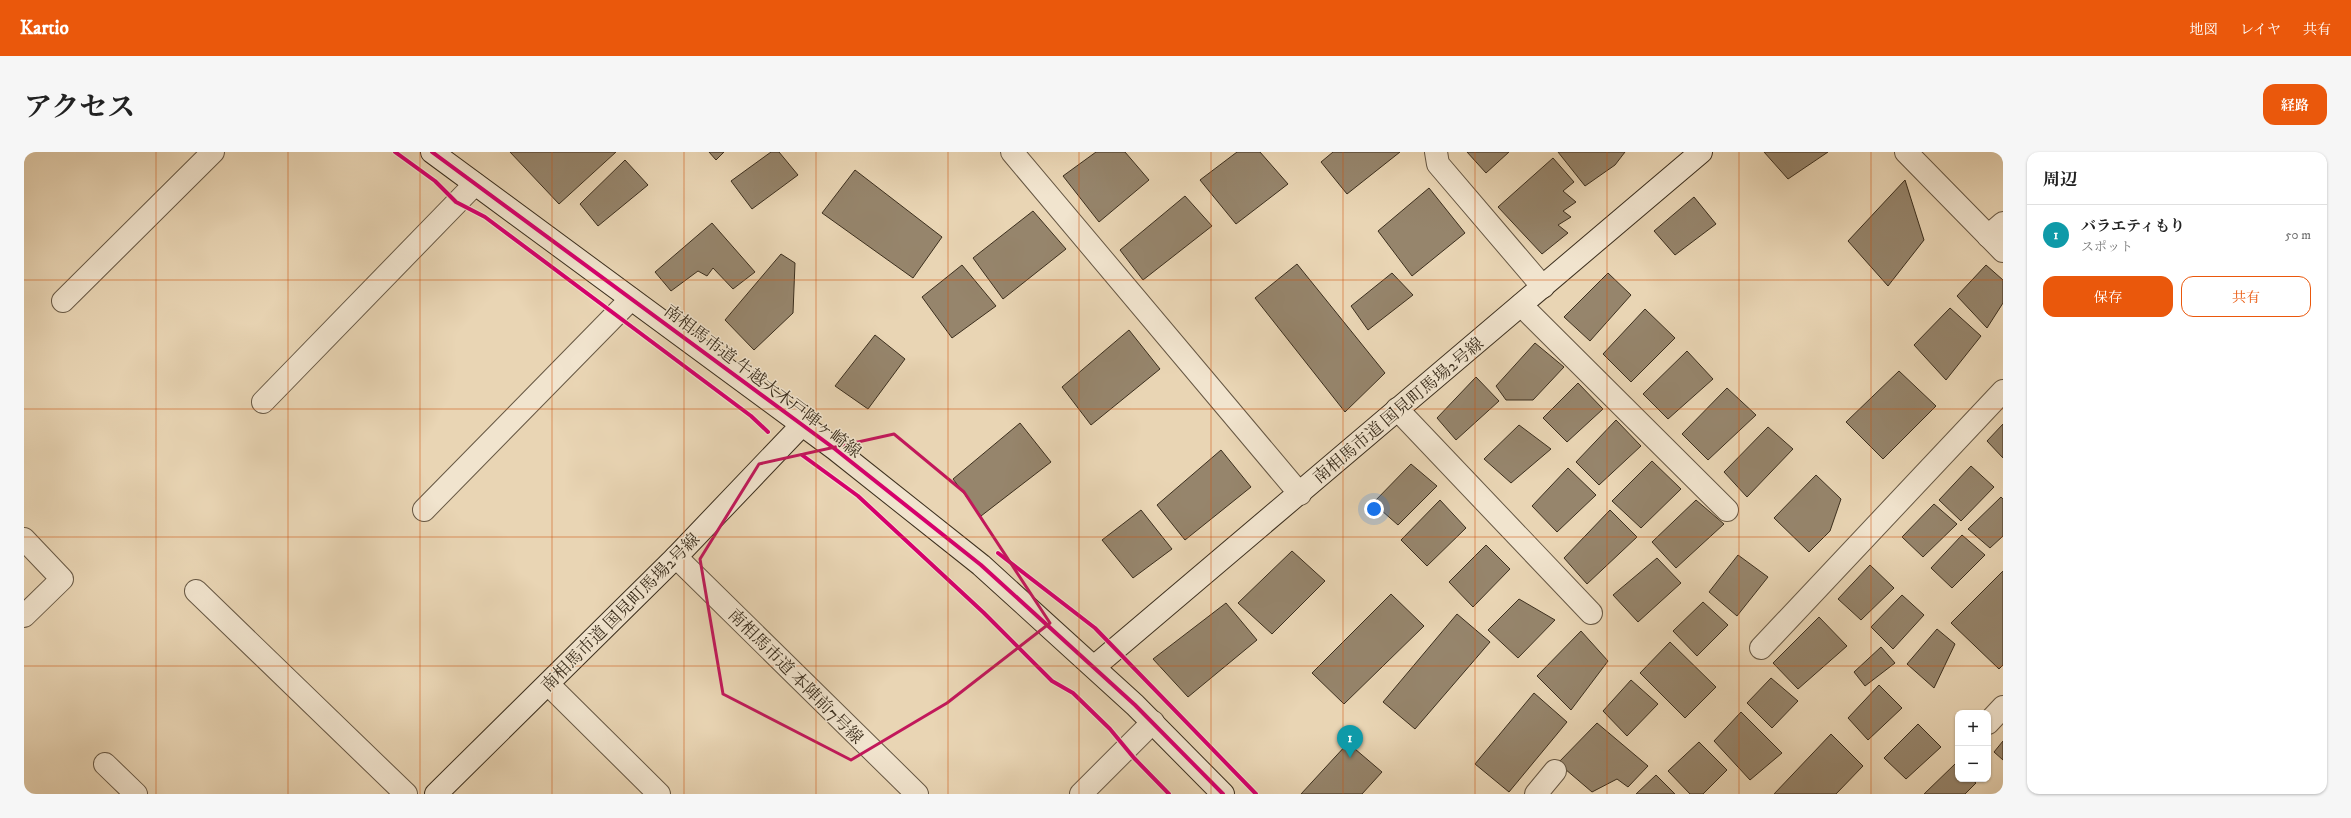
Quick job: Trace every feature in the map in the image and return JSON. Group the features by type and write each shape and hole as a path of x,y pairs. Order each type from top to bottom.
{"street":[{"path":"63,301 213,152"},
{"name":"南相馬市道 牛越大木戸陣ヶ崎線","path":"432,152 631,298 801,426 835,449 982,565 1153,722 1223,794"},
{"path":"1012,152 1300,494"},
{"path":"1436,152 1438,164 1543,287"},
{"name":"南相馬市道 国見町馬場2号線","path":"1094,667 1300,494 1701,152"},
{"path":"1906,152 1998,237"},
{"path":"263,402 475,184"},
{"path":"424,510 631,298"},
{"path":"1522,305 1727,510"},
{"path":"1761,648 2003,391"},
{"path":"1397,410 1592,613"},
{"name":"南相馬市道 国見町馬場2号線","path":"436,794 676,557 801,426"},
{"path":"24,539 62,579 24,616"},
{"name":"南相馬市道 本陣前7号線","path":"676,557 917,794"},
{"path":"196,591 406,794"},
{"path":"548,684 658,794"},
{"path":"1991,720 2003,707"},
{"path":"1081,794 1153,722"},
{"path":"105,764 136,794"},
{"path":"1536,794 1555,771"}],"highlighted area":[{"path":"894,434 964,492 1050,623 947,703 851,760 723,694 700,559 759,464"}],"building":[{"path":"510,152 616,152 559,204"},
{"path":"709,152 724,152 716,160"},
{"path":"771,152 779,152 798,175 752,209 731,181"},
{"path":"1096,152 1125,152 1149,180 1099,222 1063,176"},
{"path":"1237,152 1260,152 1288,184 1236,224 1200,180"},
{"path":"1333,152 1400,152 1347,194 1321,162"},
{"path":"1467,152 1509,152 1486,173"},
{"path":"1558,152 1625,152 1615,165 1585,186"},
{"path":"1764,152 1828,152 1788,179"},
{"path":"1553,158 1574,182 1563,191 1576,202 1563,211 1571,217 1558,225 1568,233 1542,254 1498,207"},
{"path":"625,160 648,185 598,226 580,204"},
{"path":"855,170 942,237 913,278 822,213"},
{"path":"1905,180 1924,240 1888,286 1848,241"},
{"path":"1429,188 1465,233 1412,276 1378,231"},
{"path":"1185,196 1212,226 1143,280 1120,250"},
{"path":"1694,197 1716,224 1675,255 1654,231"},
{"path":"1033,211 1066,249 1003,299 973,258"},
{"path":"712,223 755,272 733,289 713,268 707,276 698,271 671,291 655,272"},
{"path":"781,254 795,263 793,313 754,350 725,320"},
{"path":"1297,264 1385,373 1345,412 1255,298"},
{"path":"962,265 996,306 952,338 922,297"},
{"path":"1986,265 2003,280 2003,303 1987,328 1957,296"},
{"path":"1392,273 1413,295 1368,330 1351,306"},
{"path":"1608,273 1631,295 1590,341 1564,317"},
{"path":"1950,308 1981,336 1946,380 1914,345"},
{"path":"1645,309 1675,338 1631,382 1603,354"},
{"path":"1129,330 1160,369 1091,425 1062,387"},
{"path":"875,335 905,359 868,409 835,386"},
{"path":"1535,343 1564,367 1533,400 1506,400 1496,386"},
{"path":"1687,351 1713,379 1668,419 1643,394"},
{"path":"1899,371 1936,406 1883,459 1846,422"},
{"path":"1476,377 1499,401 1456,440 1437,418"},
{"path":"1578,383 1603,409 1567,442 1543,418"},
{"path":"1727,388 1756,415 1708,460 1682,434"},
{"path":"1616,420 1641,446 1599,485 1576,462"},
{"path":"1020,423 1051,462 981,516 953,479"},
{"path":"2003,424 2003,458 1987,441"},
{"path":"1519,425 1551,449 1511,483 1484,459"},
{"path":"1768,427 1793,449 1747,497 1724,472"},
{"path":"1221,450 1251,487 1185,540 1157,505"},
{"path":"1652,461 1681,489 1641,528 1612,501"},
{"path":"1411,464 1437,486 1398,525 1373,503"},
{"path":"1971,466 1994,487 1961,521 1939,500"},
{"path":"1568,468 1596,495 1557,532 1532,506"},
{"path":"1816,475 1841,499 1830,531 1809,552 1774,518"},
{"path":"2001,497 2003,499 2003,536 1990,548 1968,529"},
{"path":"1440,500 1466,528 1427,566 1401,540"},
{"path":"1696,500 1724,524 1676,568 1652,542"},
{"path":"1934,504 1957,524 1923,557 1902,537"},
{"path":"1141,510 1172,549 1133,578 1102,540"},
{"path":"1610,510 1637,537 1587,584 1564,558"},
{"path":"1962,535 1985,555 1952,588 1931,568"},
{"path":"1486,545 1510,569 1473,607 1449,582"},
{"path":"1292,551 1325,581 1272,634 1238,603"},
{"path":"1738,555 1768,577 1737,616 1709,592"},
{"path":"1657,558 1681,583 1638,622 1613,595"},
{"path":"1870,565 1894,588 1861,620 1838,599"},
{"path":"2003,571 2003,665 1999,669 1951,623"},
{"path":"1391,594 1424,626 1344,704 1312,673"},
{"path":"1902,595 1924,615 1893,649 1871,627"},
{"path":"1519,599 1555,620 1518,658 1488,630"},
{"path":"1703,602 1728,625 1697,656 1673,631"},
{"path":"1226,603 1257,640 1188,697 1153,659"},
{"path":"1457,614 1490,642 1415,729 1383,702"},
{"path":"1819,617 1847,646 1798,689 1773,663"},
{"path":"1937,629 1955,644 1934,688 1907,664"},
{"path":"1581,631 1608,661 1571,710 1537,676"},
{"path":"1670,642 1716,687 1685,718 1640,673"},
{"path":"1881,647 1895,663 1865,686 1854,672"},
{"path":"1771,678 1798,701 1772,728 1747,703"},
{"path":"1631,680 1658,704 1627,736 1603,711"},
{"path":"1879,685 1902,708 1868,740 1848,718"},
{"path":"1534,693 1567,722 1509,792 1475,764"},
{"path":"1741,712 1782,753 1750,780 1714,741"},
{"path":"1597,723 1648,766 1628,787 1617,779 1592,792 1558,763"},
{"path":"1918,724 1941,747 1906,779 1884,758"},
{"path":"1831,734 1863,766 1836,794 1774,794"},
{"path":"2003,741 2003,760 1994,752"},
{"path":"1699,742 1727,770 1703,794 1690,794 1668,771"},
{"path":"1348,743 1382,772 1362,794 1301,794"},
{"path":"1955,764 1955,782 1976,783 1965,794 1924,794"},
{"path":"1656,775 1675,794 1636,794"}],"cycle path":[{"path":"395,152 435,181 456,202 485,217 751,416 768,432"},
{"path":"432,152 835,449 981,565 1135,705 1223,794"},
{"path":"802,455 858,496 984,613 1052,681 1073,693 1110,729 1134,758 1169,794"},
{"path":"998,553 1095,628 1256,794"}],"place":[{"name":"バラエティもり","path":"1350,758"}]}
